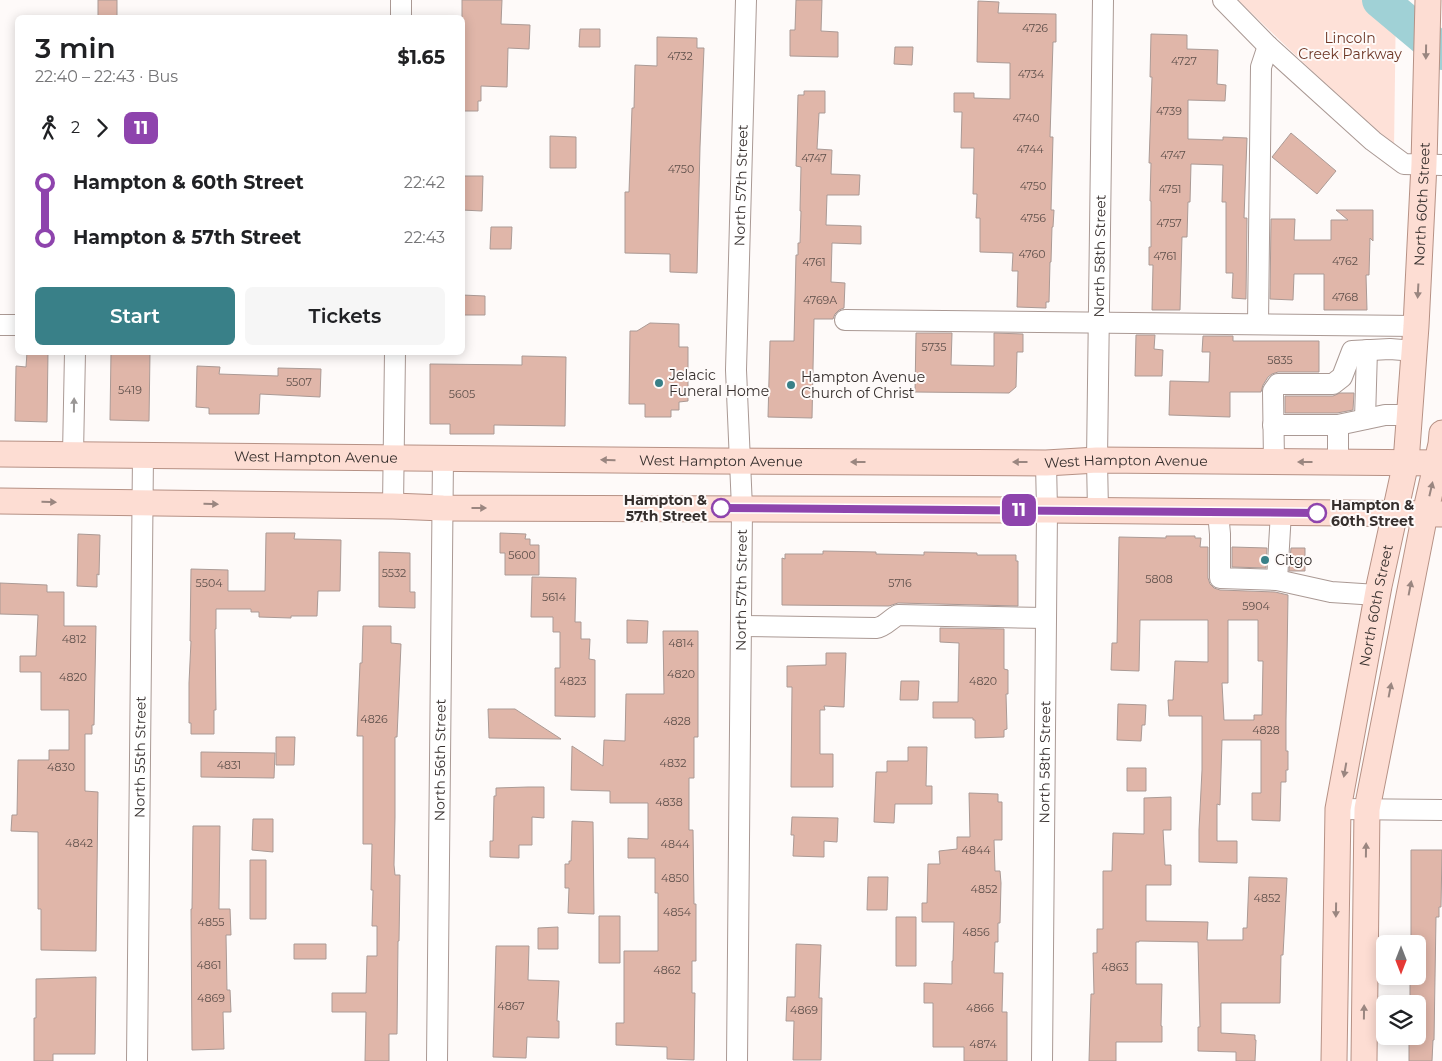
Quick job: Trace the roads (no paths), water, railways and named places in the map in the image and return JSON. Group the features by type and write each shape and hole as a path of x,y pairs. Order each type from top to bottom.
{"main road":[{"name":"North 60th Street","path":"1334,1061 1338,809 1377,595 1406,462 1416,326 1433,164 1425,102 1427,2"},
{"path":"1364,1061 1367,809 1434,514 1442,433"},
{"name":"West Hampton Avenue","path":"0,454 740,461 1046,462 1097,460 1440,463"},
{"path":"0,501 442,508 742,508 1434,514"}],"street":[{"path":"401,0 401,15"},
{"name":"North 57th Street","path":"737,1061 742,508 736,370 746,0"},
{"name":"North 58th Street","path":"1098,512 1097,460 1103,0"},
{"path":"1223,0 1268,46 1373,141 1404,164 1433,164"},
{"path":"1258,324 1262,67 1268,46"},
{"path":"844,320 1416,326"},
{"path":"0,325 15,325"},
{"path":"1274,462 1273,391 1278,384 1333,384 1342,377 1352,351 1390,349 1415,351"},
{"path":"1365,419 1367,350"},
{"path":"73,454 75,355"},
{"path":"393,506 395,355"},
{"path":"1273,425 1338,425 1385,415 1410,415"},
{"path":"1338,425 1338,462"},
{"name":"North 55th Street","path":"137,1061 143,454"},
{"name":"North 56th Street","path":"437,1061 443,458"},
{"name":"North 58th Street","path":"1042,1061 1046,462"},
{"path":"1218,512 1220,578 1277,580 1331,592 1377,595"},
{"path":"1277,580 1281,512"},
{"path":"741,626 876,628 898,615 1046,618"},
{"path":"1338,809 1442,810"}],"waterway":[{"path":"1380,0 1442,52"}],"place":[{"name":"Jelacic Funeral Home","path":"659,383"},
{"name":"Hampton Avenue Church of Christ","path":"791,385"},
{"name":"Hampton & 57th Street","path":"721,508"},
{"name":"Hampton & 60th Street","path":"1317,513"},
{"name":"Citgo","path":"1265,560"}],"park label":[{"name":"Lincoln Creek Parkway","path":"1350,46"}]}
